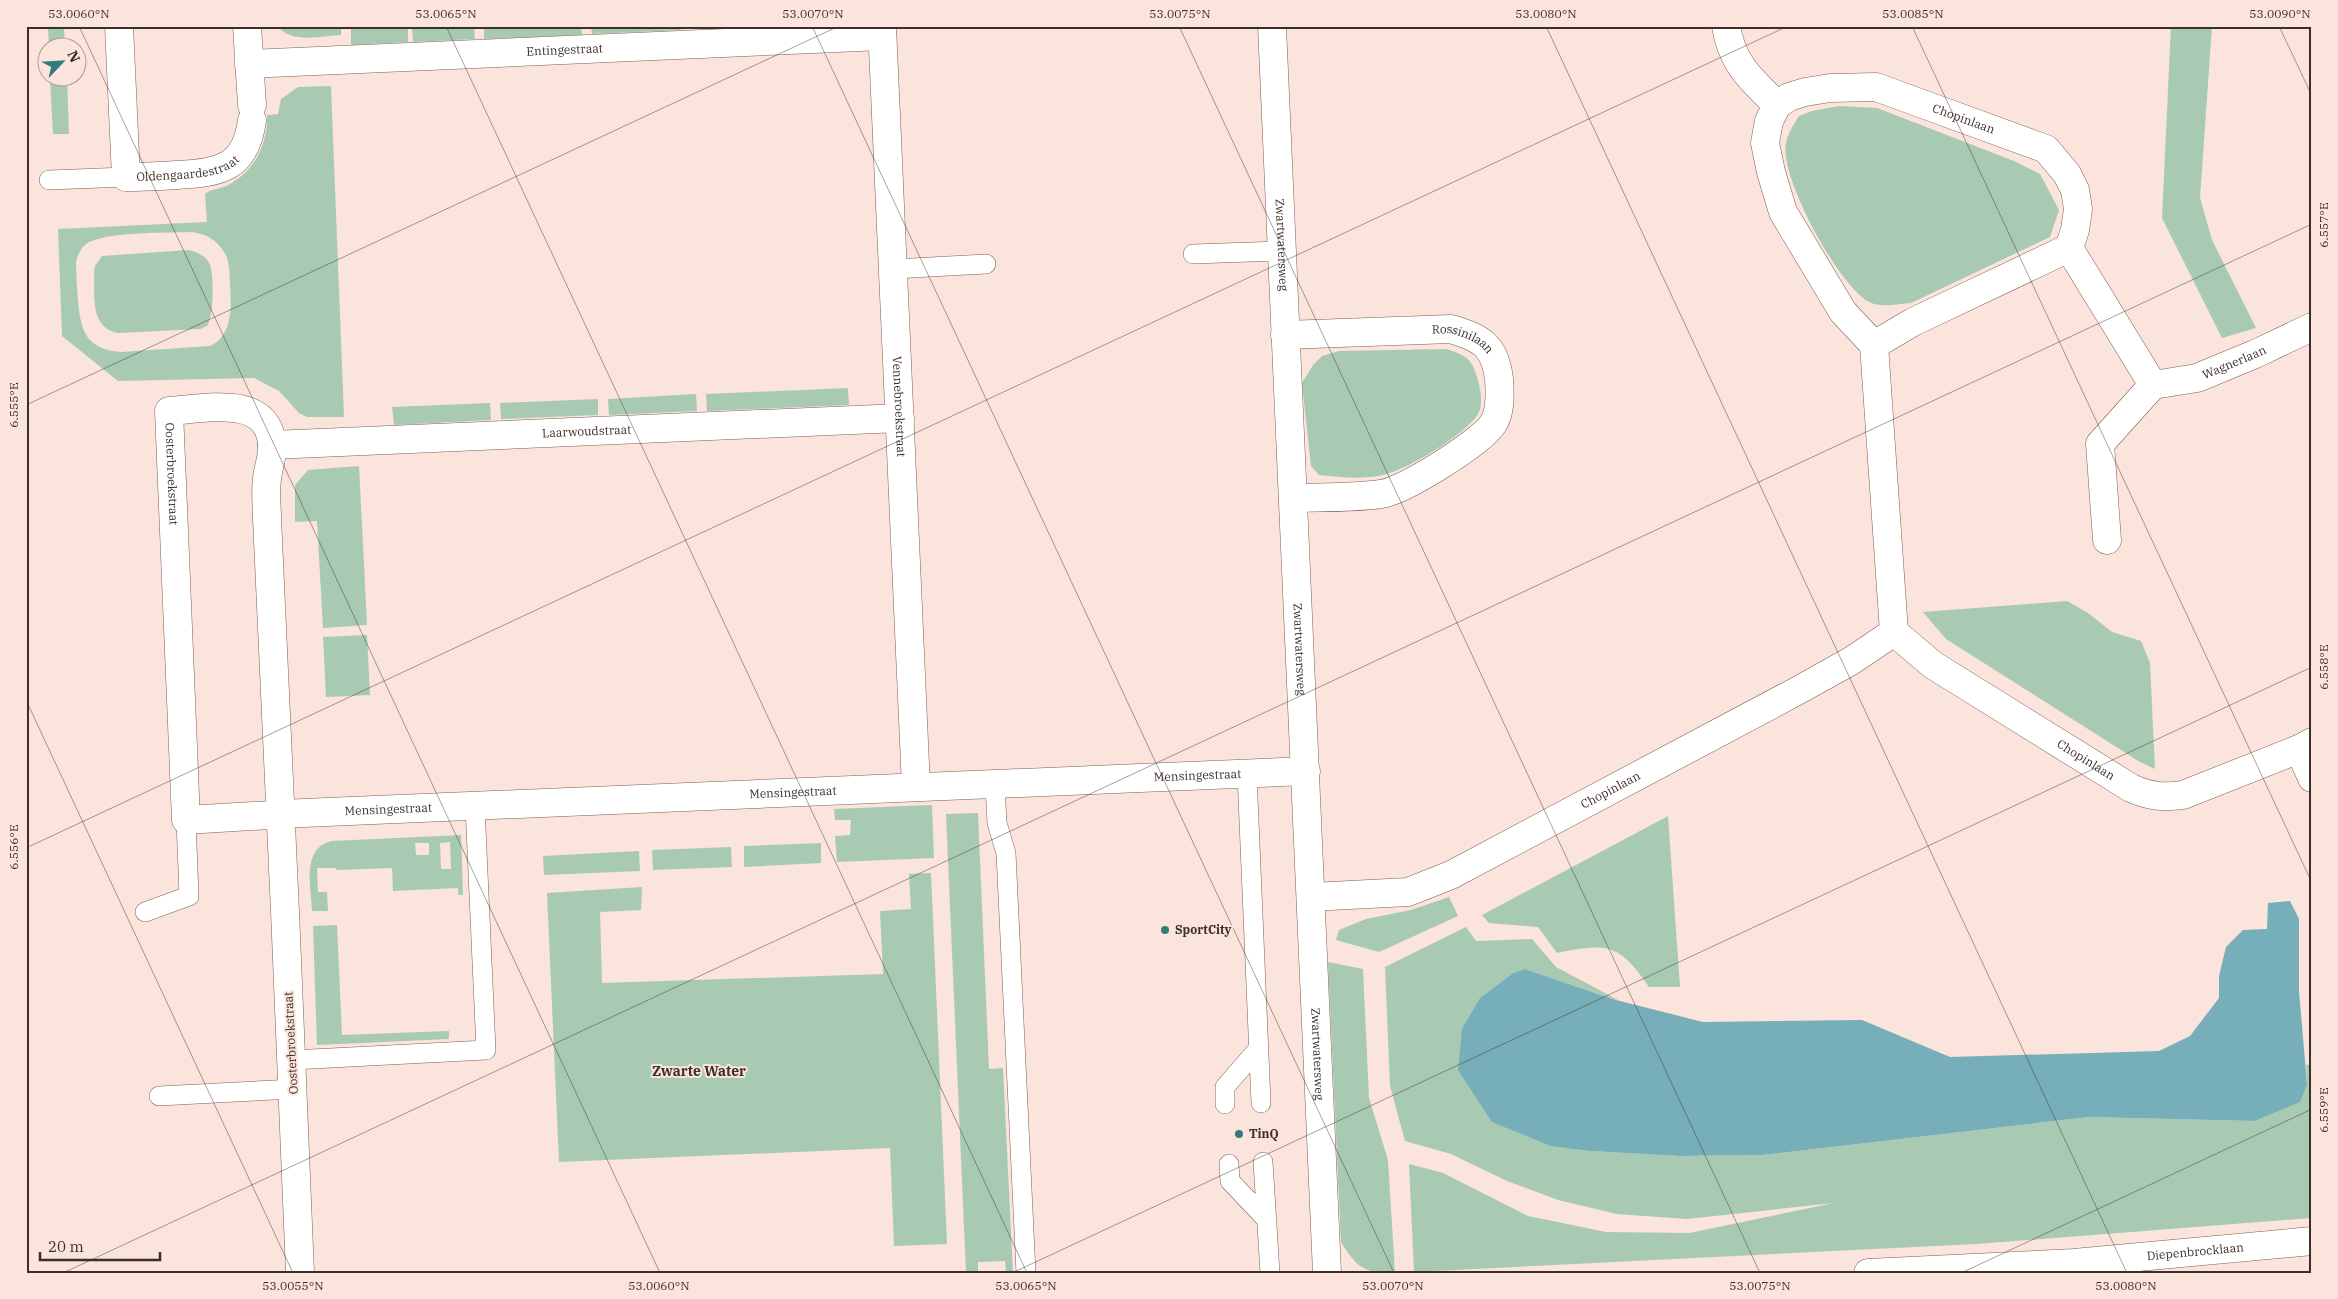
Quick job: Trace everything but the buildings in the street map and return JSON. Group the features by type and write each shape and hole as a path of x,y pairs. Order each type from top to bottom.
{"street":[{"name":"Oldengaardestraat","path":"119,26 126,177 207,174 222,169 234,161 250,137 252,112 247,26"},
{"name":"Zwartwatersweg","path":"1272,26 1327,1273"},
{"path":"1726,26 1729,43 1736,61 1745,73 1777,105 1769,121 1765,143 1771,172 1783,212 1843,312 1874,345 1894,632"},
{"name":"Entingestraat","path":"249,64 882,31"},
{"name":"Vennebroekstraat","path":"882,31 916,787"},
{"name":"Chopinlaan","path":"1777,105 1788,97 1805,92 1830,88 1876,87 2046,150 2063,168 2075,190 2078,210 2076,230 2069,248"},
{"path":"1874,345 1913,322 2069,248 2153,385 2100,444 2107,540"},
{"name":"Wagnerlaan","path":"2153,385 2196,378 2255,354 2312,327"},
{"name":"Rossinilaan","path":"1286,335 1451,329 1476,337 1488,349 1496,361 1500,396 1494,422 1479,440 1447,461 1414,479 1383,494 1294,498"},
{"name":"Oosterbroekstraat","path":"186,820 169,411 228,407 249,410 260,417 268,427 272,445 266,481 267,518 294,1089 300,1273"},
{"name":"Laarwoudstraat","path":"272,445 900,418"},
{"name":"Chopinlaan","path":"1311,896 1408,892 1451,875 1797,691 1850,661 1894,632 1933,665 2131,788 2147,794 2164,798 2183,794 2305,745 2312,778"},
{"name":"Mensingestraat","path":"280,814 1306,771"},
{"path":"186,820 280,814"},
{"name":"Diepenbrocklaan","path":"1868,1273 2075,1268 2312,1241"}],"lane":[{"path":"49,180 126,177"},
{"path":"1193,254 1282,250"},
{"path":"893,269 986,264"},
{"path":"1247,774 1261,1102"},
{"path":"994,784 996,822 1006,853 1026,1273"},
{"path":"292,1060 486,1050 475,806"},
{"path":"145,912 189,896 186,820"},
{"path":"1225,1104 1224,1086 1258,1049"},
{"path":"159,1096 294,1089"},
{"path":"1263,1162 1270,1273"},
{"path":"1229,1164 1230,1181 1267,1220"}],"green space":[{"path":"48,26 64,26 65,38 49,38"},
{"path":"278,26 341,26 341,35 298,37 283,32"},
{"path":"408,26 408,42 351,45 351,28"},
{"path":"412,26 474,26 475,39 413,42"},
{"path":"484,26 581,26 582,35 484,39"},
{"path":"591,26 680,26 681,30 592,34"},
{"path":"2171,26 2212,26 2200,198 2212,240 2256,328 2222,338 2162,218"},
{"path":"331,86 344,417 307,417 299,413 279,391 254,378 118,381 62,336 58,229 207,222 205,194 227,186 239,178 253,164 265,136 267,115 278,114 281,99 298,87","holes":["197,233 210,238 218,244 226,255 228,263 231,300 229,318 227,327 218,341 210,346 121,352 100,347 93,343 84,330 79,312 76,262 79,252 83,247 93,240 120,235"]},
{"path":"51,88 67,88 69,134 53,134"},
{"path":"1839,106 1877,108 2014,161 2040,174 2059,210 2050,237 1911,303 1884,305 1869,302 1842,275 1828,254 1801,204 1786,159 1787,139 1799,116 1812,111"},
{"path":"188,250 207,259 210,265 213,296 211,314 207,326 200,329 118,333 109,330 102,324 98,317 94,300 94,271 102,256"},
{"path":"1446,349 1459,353 1468,359 1474,368 1480,389 1480,410 1461,432 1420,459 1393,472 1383,475 1351,478 1319,475 1311,466 1302,383 1313,365 1322,356 1339,351"},
{"path":"848,388 849,405 707,411 706,394"},
{"path":"696,394 697,411 609,415 608,399"},
{"path":"598,399 598,415 501,419 500,403"},
{"path":"490,403 491,420 394,425 392,407"},
{"path":"359,466 367,625 323,628 317,521 295,522 295,485 308,470"},
{"path":"2067,601 2088,613 2112,632 2141,641 2150,663 2155,769 2140,762 1946,639 1923,612"},
{"path":"367,635 370,695 326,697 323,637"},
{"path":"932,805 934,858 837,862 835,836 850,835 851,820 835,820 834,809"},
{"path":"978,813 989,1069 1003,1068 1013,1273 1006,1273 1005,1261 978,1262 978,1273 966,1273 946,814"},
{"path":"1668,816 1680,987 1649,987 1629,962 1620,954 1610,950 1588,948 1557,953 1538,927 1489,923 1482,915"},
{"path":"461,835 463,895 458,895 458,888 393,891 392,868 336,870 336,868 317,868 318,892 327,892 328,911 312,911 310,870 312,860 322,845 332,841","holes":["450,842 451,869 441,869 440,843","415,843 429,843 429,855 416,855"]},
{"path":"821,843 821,863 744,867 744,846"},
{"path":"731,847 732,867 653,870 652,850"},
{"path":"639,851 640,871 544,875 543,856"},
{"path":"931,873 947,1244 894,1246 890,1148 559,1162 547,893 642,887 641,910 600,912 602,983 883,974 880,911 911,909 909,874"},
{"path":"1449,897 1458,916 1379,952 1336,940 1339,930 1366,919 1411,910"},
{"path":"337,925 342,1035 449,1031 449,1039 317,1045 313,926"},
{"path":"1466,927 1476,941 1532,939 1556,967 1620,1001 1525,969 1513,973 1480,998 1591,1151 1679,1156 1762,1155 2089,1117 2254,1121 2307,1084 2306,1065 2312,1064 2312,1218 1976,1244 1414,1272 1409,1164 1443,1173 1528,1216 1606,1232 1689,1233 1834,1203 1687,1219 1617,1214 1558,1200 1507,1181 1451,1154 1405,1141 1390,1086 1385,967"},
{"path":"1328,962 1363,969 1369,1098 1388,1160 1395,1273 1376,1272 1363,1268 1357,1264 1341,1242"}],"water":[{"path":"2290,901 2299,919 2299,991 2307,1084 2300,1102 2254,1121 2089,1117 1762,1155 1679,1156 1591,1151 1551,1146 1492,1122 1458,1070 1462,1029 1480,998 1513,973 1525,969 1616,1000 1703,1022 1862,1020 1950,1057 2159,1051 2190,1036 2219,998 2219,976 2226,947 2243,930 2267,929 2268,903"}],"place":[{"name":"SportCity","path":"1165,930"},
{"name":"TinQ","path":"1239,1134"}],"district":[{"name":"Zwarte Water","path":"699,1071"}]}
